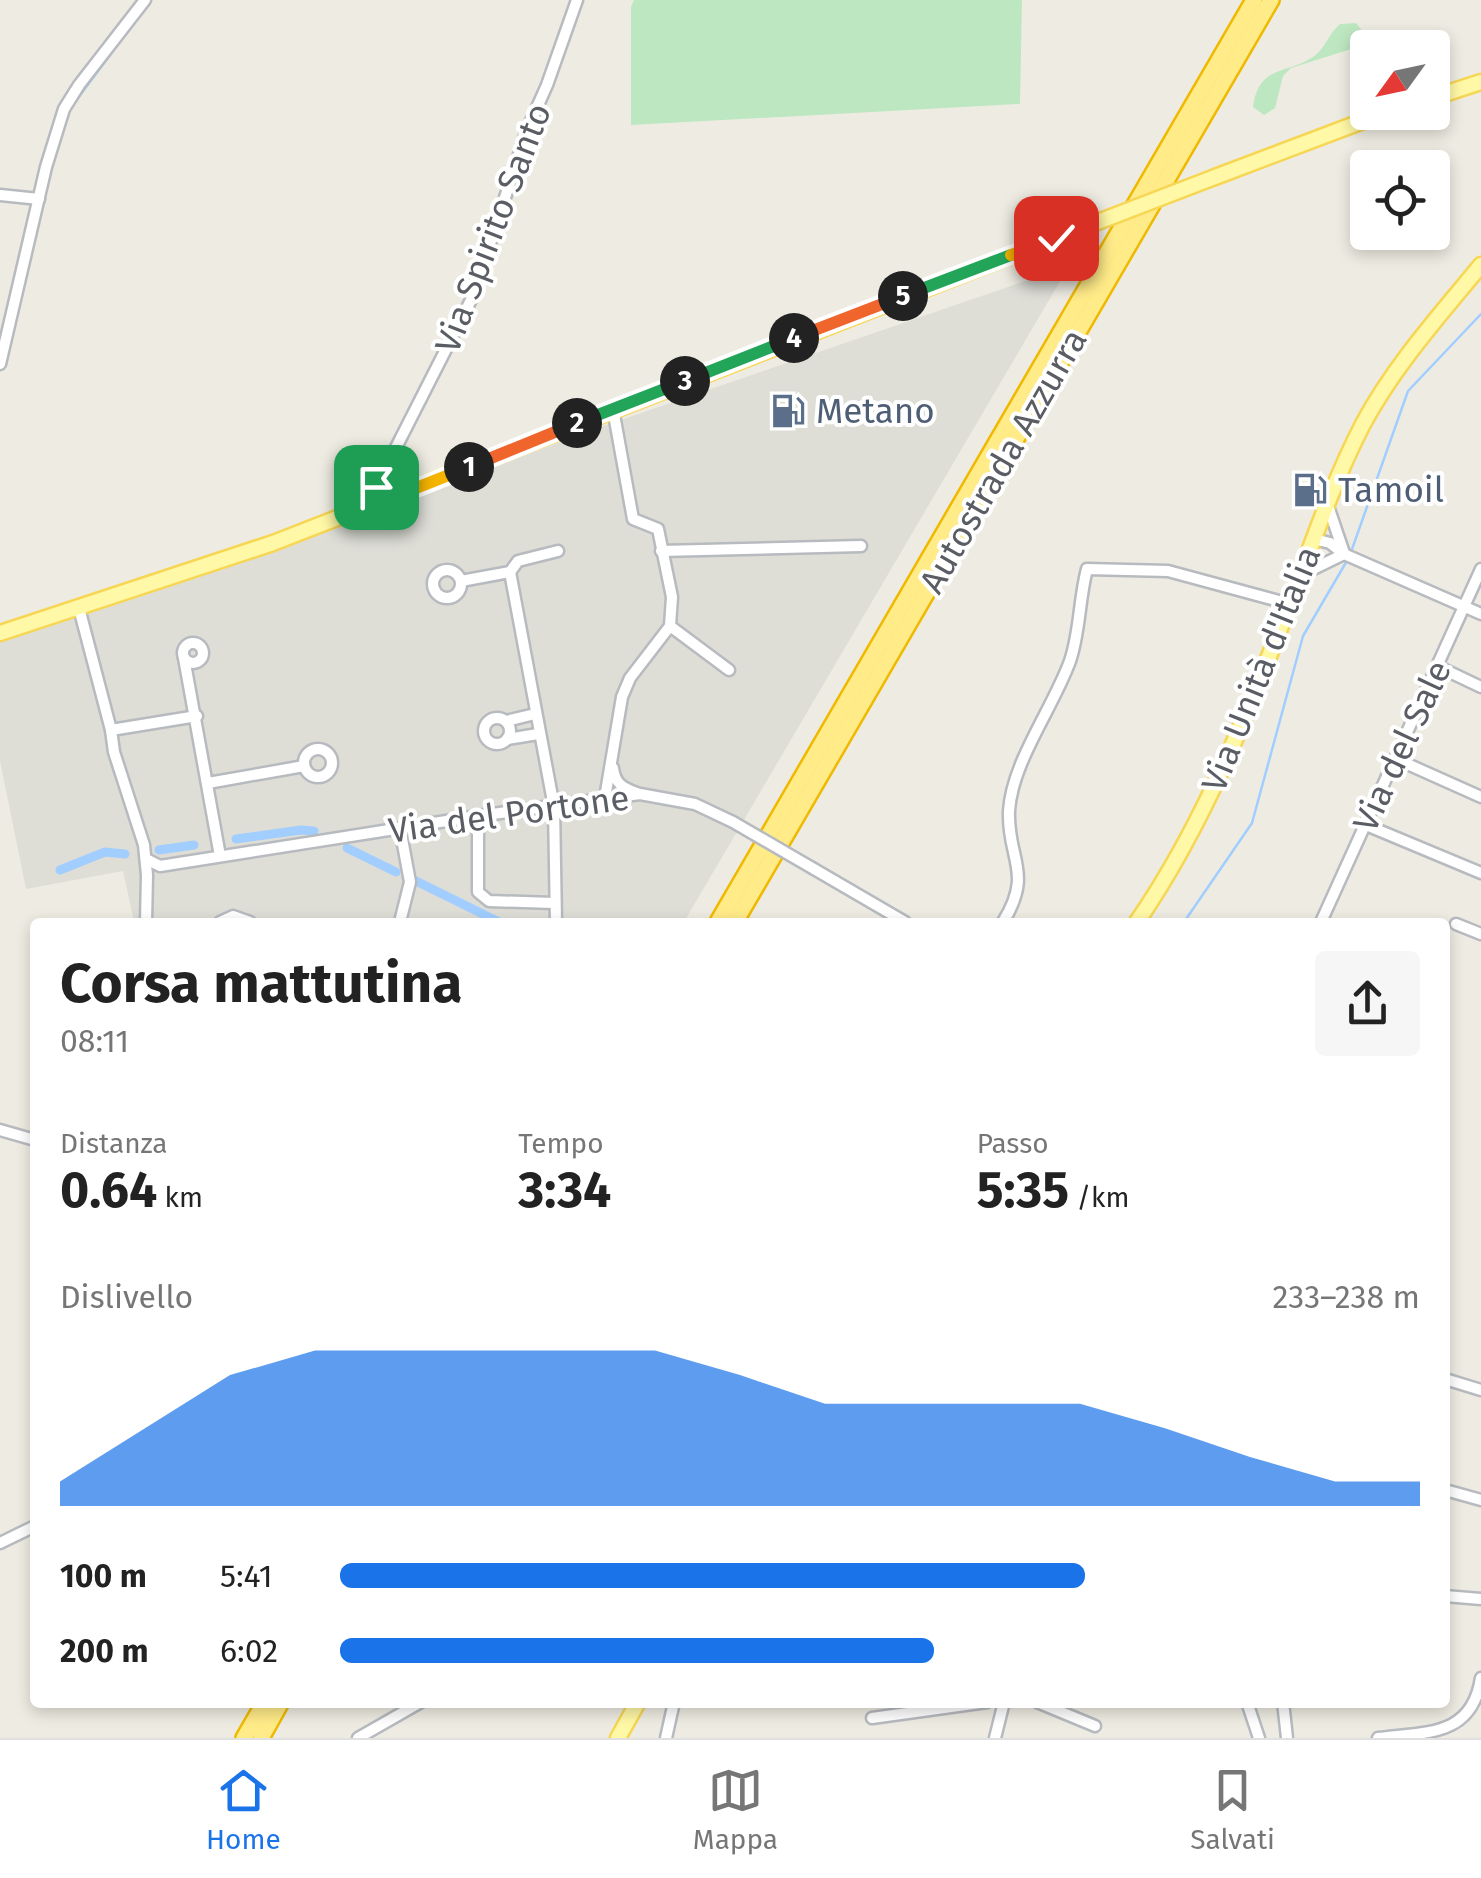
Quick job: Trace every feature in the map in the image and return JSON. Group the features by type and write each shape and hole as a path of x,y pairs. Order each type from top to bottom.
{"highway":[{"name":"Autostrada Azzurra","path":"720,918 1254,0"},
{"name":"Autostrada Azzurra","path":"738,918 1272,0"},
{"path":"244,1738 262,1708"},
{"path":"260,1738 278,1708"}],"main road":[{"path":"1450,93 1479,84"},
{"path":"0,634 261,547 376,504 1350,126"},
{"name":"Via Unità d'Italia","path":"1140,918 1211,796 1363,425 1390,379 1481,265"},
{"path":"618,1738 635,1708"}],"street":[{"path":"0,364 64,109 145,0"},
{"name":"Via Spirito Santo","path":"376,504 376,487 473,296 526,130 547,85 577,0"},
{"path":"0,196 39,199"},
{"path":"605,798 622,697 630,678 670,626 672,597 658,529 633,519 614,409"},
{"path":"1328,506 1344,554"},
{"path":"1314,540 1328,551 1344,554 1481,614"},
{"path":"661,551 861,546"},
{"path":"461,581 510,572 518,561 558,551"},
{"path":"1300,574 1344,554"},
{"path":"1005,918 1017,896 1020,870 1009,815 1013,785 1072,657 1087,569 1168,571 1290,604"},
{"name":"Via del Sale","path":"1323,918 1481,569"},
{"path":"510,572 554,807 556,918"},
{"path":"79,608 114,752 146,859 146,918"},
{"path":"670,626 728,670"},
{"path":"184,658 220,856"},
{"path":"1439,668 1481,686"},
{"path":"535,714 506,721 493,718 483,732 495,744 538,734"},
{"path":"111,730 197,716"},
{"path":"506,721 510,728 507,739"},
{"path":"611,752 614,778 623,788 640,794"},
{"path":"1396,759 1481,797"},
{"path":"208,782 304,766"},
{"name":"Via del Portone","path":"146,859 160,866 640,794 695,804 733,822 898,918"},
{"path":"478,816 478,892 489,901 554,904"},
{"path":"1366,825 1481,873"},
{"path":"400,828 410,882 401,918"},
{"path":"1456,924 1481,934"},
{"path":"0,1130 30,1139"},
{"path":"1450,1381 1481,1390"},
{"path":"1450,1491 1481,1500"},
{"path":"0,1543 30,1528"},
{"path":"1450,1596 1481,1599"},
{"path":"1378,1738 1452,1726 1474,1707 1480,1685"},
{"path":"358,1738 410,1708"},
{"path":"666,1738 673,1708"},
{"path":"872,1718 917,1708"},
{"path":"995,1738 1002,1708"},
{"path":"1051,1708 1095,1726"},
{"path":"1248,1708 1259,1738"},
{"path":"1284,1708 1287,1738"}],"shaded area":[{"path":"1069,266 686,918 133,918 123,871 26,889 0,761 0,642 282,546 606,425"}],"green space":[{"path":"634,0 1022,0 1020,104 631,125"},
{"path":"1356,23 1362,30 1350,30 1350,49 1291,68 1283,76 1275,108 1264,115 1253,107 1256,93 1268,77 1313,57 1340,24"}],"waterway":[{"path":"69,110 151,0"},
{"path":"44,196 53,160"},
{"path":"1351,552 1408,391 1481,314"},
{"path":"1187,918 1252,823 1303,636 1348,559"},
{"path":"236,839 314,831"},
{"path":"159,850 194,845"},
{"path":"347,848 396,872"},
{"path":"60,870 105,852 125,854"},
{"path":"416,881 491,918"}],"place":[{"name":"Metano","path":"788,411"},
{"name":"Tamoil","path":"1310,490"}],"route":[{"path":"376,487 376,504 797,336 1056,238"}]}
